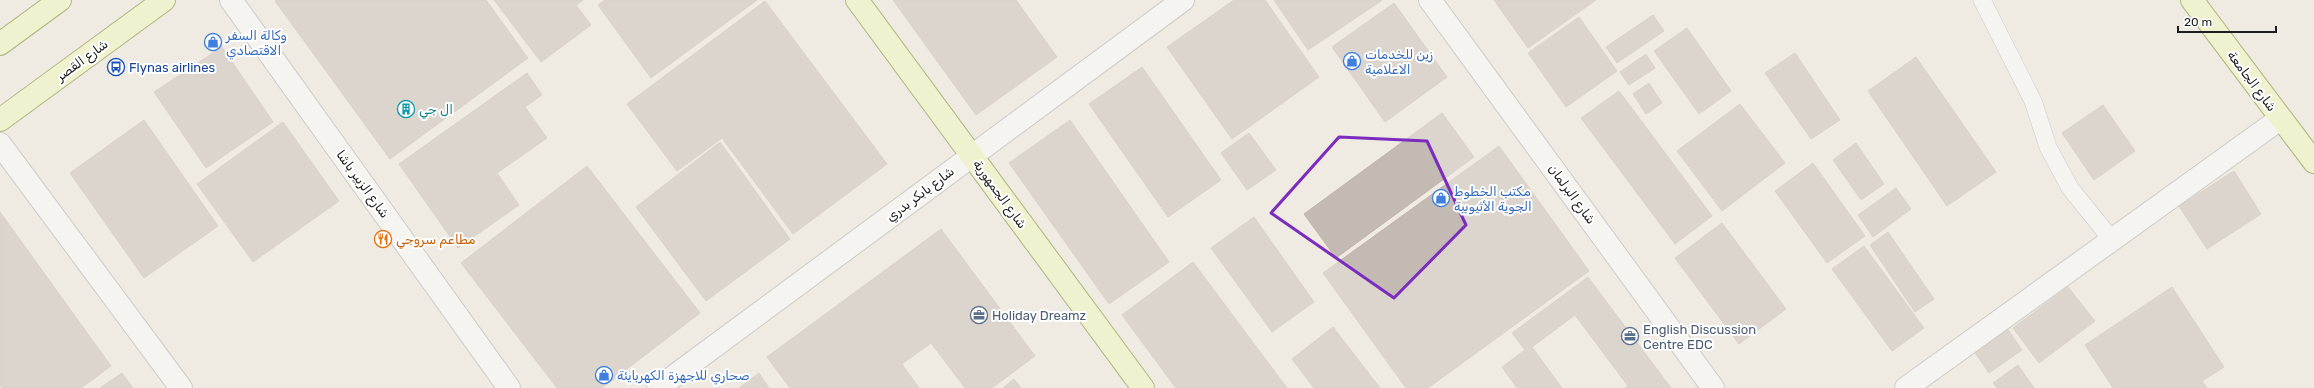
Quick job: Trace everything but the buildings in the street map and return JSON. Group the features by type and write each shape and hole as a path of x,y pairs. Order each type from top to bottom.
{"main road":[{"path":"0,44 60,0"},
{"name":"شارع القصر","path":"0,120 164,0"},
{"name":"شارع الجمهورية","path":"857,0 1143,388"},
{"name":"شارع الجامعة","path":"2192,0 2280,119 2314,162"}],"street":[{"name":"شارع الزبير باشا","path":"231,0 509,388"},
{"name":"شارع بابكر بدري","path":"658,388 1183,0"},
{"name":"شارع البرلمان","path":"1430,0 1713,388"},
{"path":"1906,388 2280,119"},
{"path":"0,144 181,388"}],"lane":[{"path":"1982,0 2033,101 2048,147 2070,188 2112,240"}],"highlighted area":[{"path":"1339,137 1427,141 1466,225 1394,298 1271,213"}],"place":[{"name":"وكالة السفر الاقتصادي","path":"213,42"},
{"name":"زين للخدمات الاعلامية","path":"1352,61"},
{"name":"Flynas airlines","path":"116,67"},
{"name":"ال جي","path":"406,109"},
{"name":"مكتب الخطوط الجوية الأثيوبية","path":"1441,198"},
{"name":"مطاعم سروجي","path":"383,239"},
{"name":"Holiday Dreamz","path":"979,315"},
{"name":"English Discussion Centre EDC","path":"1630,336"},
{"name":"صحاري للاجهزة الكهربايئة","path":"604,375"}]}
